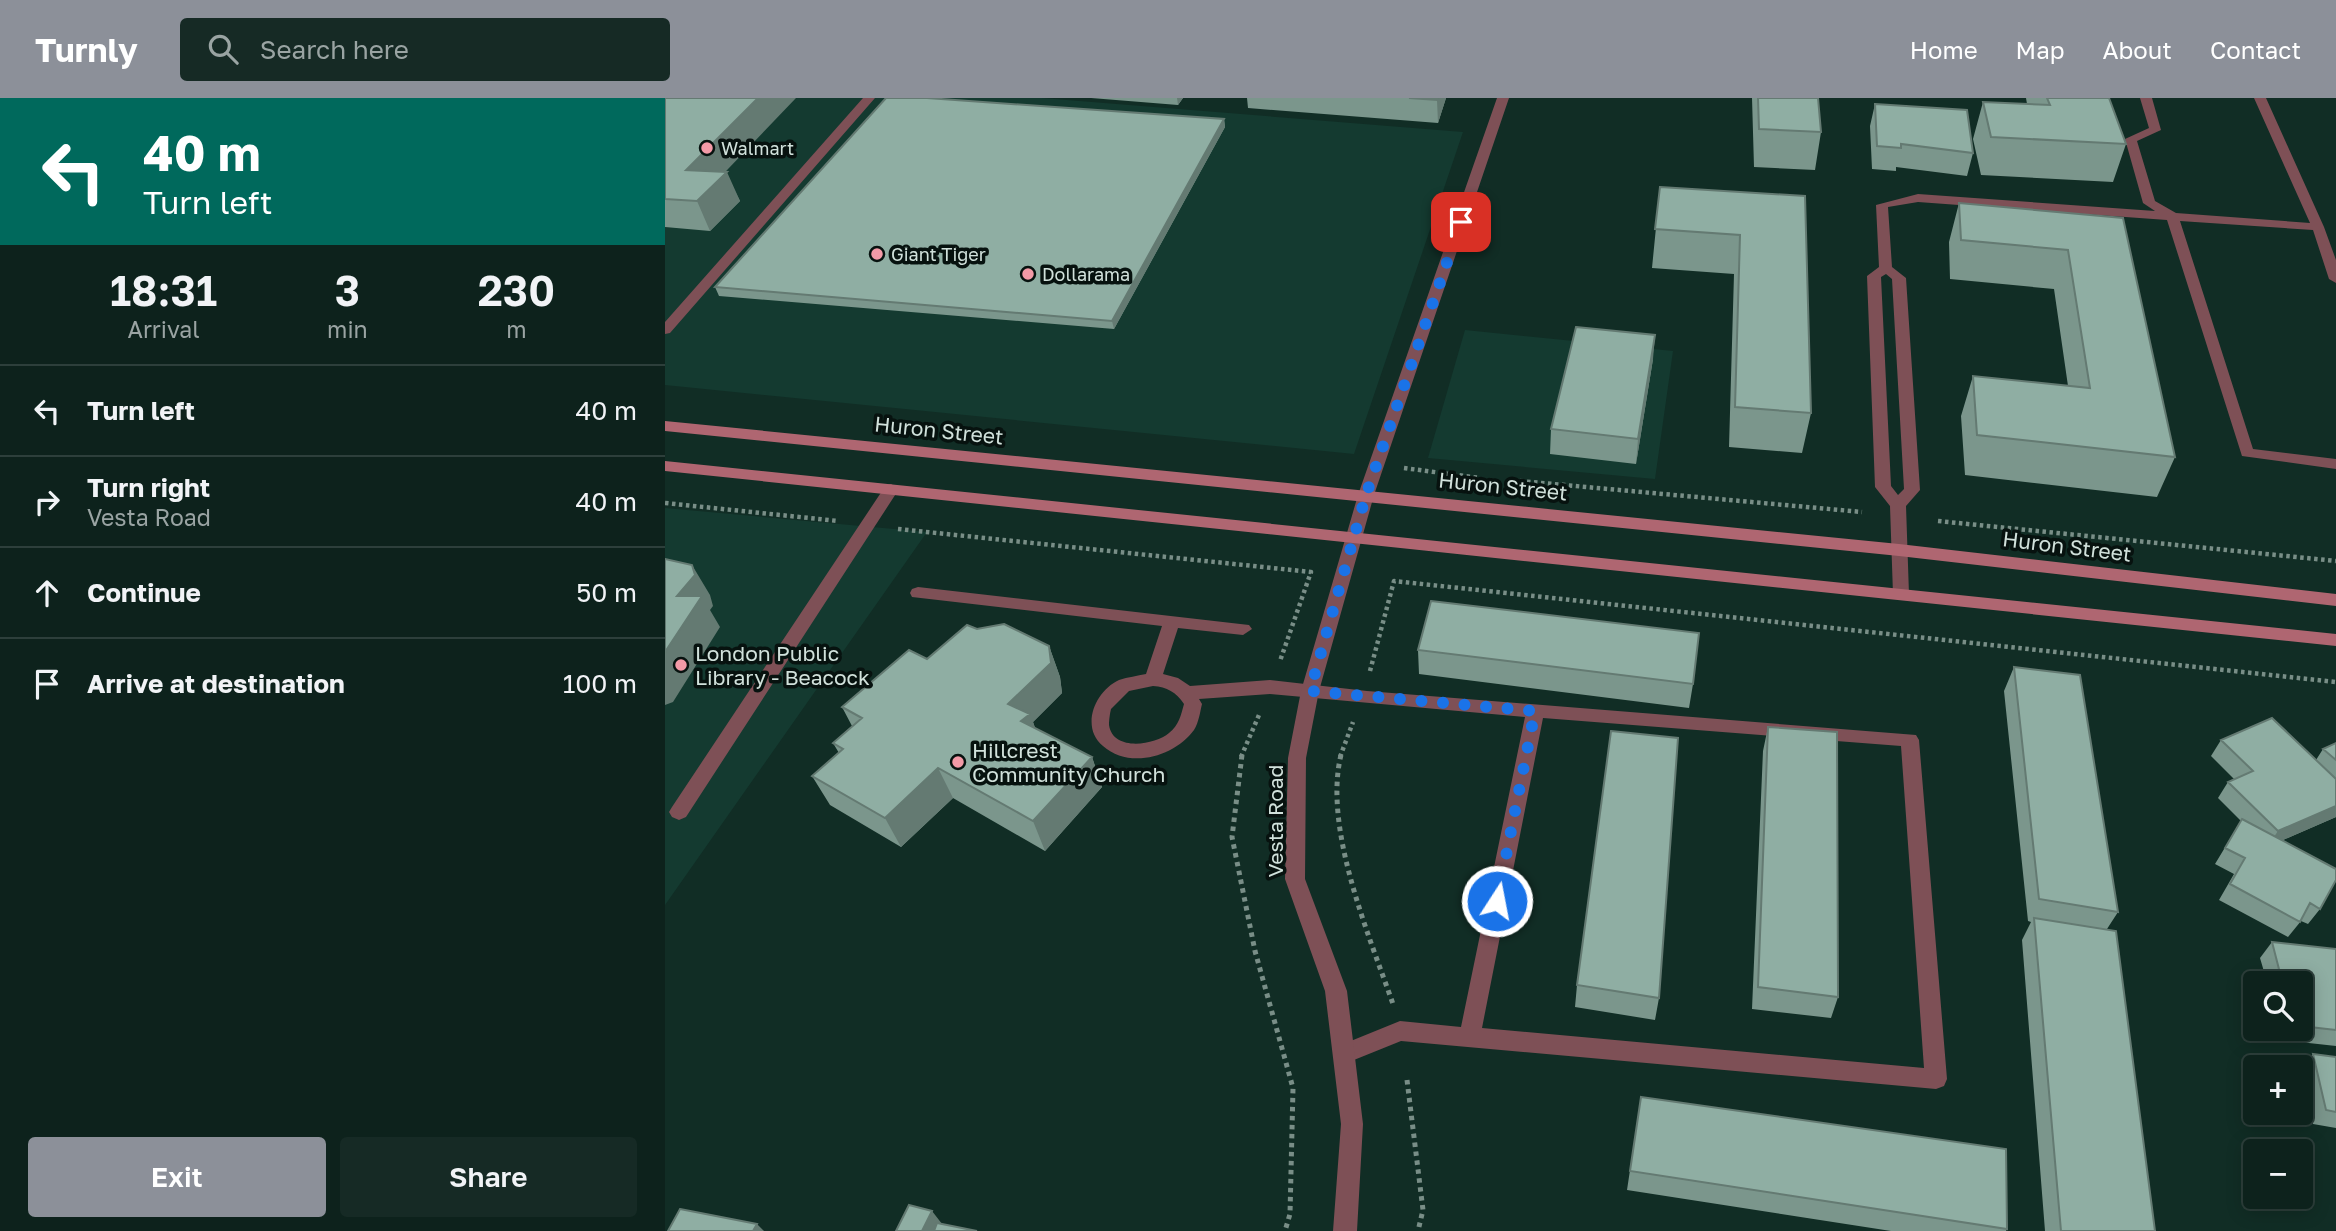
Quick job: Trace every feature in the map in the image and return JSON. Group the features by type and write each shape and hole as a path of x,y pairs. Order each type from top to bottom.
{"main road":[{"name":"Huron Street","path":"665,426 1899,550 2336,600"},
{"path":"665,466 2336,640"}],"street":[{"path":"665,330 869,98"},
{"name":"Vesta Road","path":"1345,1231 1352,1124 1336,991 1294,879 1297,758 1310,691 1366,495 1503,98"},
{"path":"2145,98 2155,130 2131,139 2149,203 2172,216 2247,453 2336,464"},
{"path":"2260,98 2318,227 2336,279"},
{"path":"1898,505 1912,490 1899,278 1886,268 1882,205 1918,198 2318,227"},
{"path":"1886,268 1874,276 1882,474 1883,487 1898,505 1901,594"},
{"path":"679,812 891,489"},
{"path":"918,593 1243,629"},
{"path":"1153,679 1172,621"},
{"path":"1153,679 1168,680 1188,693 1193,704 1193,716 1187,728 1177,738 1147,750 1117,747 1105,739 1099,729 1102,706 1123,686 1153,679"},
{"path":"1188,693 1270,687 1910,740 1935,1079 1400,1031 1344,1054"},
{"path":"1469,1037 1535,711"}],"path":[{"path":"1400,468 1480,478"},
{"path":"1520,481 1862,512"},
{"path":"665,503 850,523"},
{"path":"1938,521 2336,561"},
{"path":"897,529 1311,572 1270,687 1240,759 1232,837 1255,951 1293,1088 1290,1214 1285,1231"},
{"path":"1369,675 1394,581 2336,682"},
{"path":"1354,719 1339,761 1340,830 1354,891 1394,1005"},
{"path":"1407,1080 1423,1210 1418,1231"}],"shaded area":[{"path":"665,98 1042,98 1463,132 1354,454 665,385"},
{"path":"1465,330 1673,351 1655,479 1428,458"},
{"path":"665,508 927,532 665,905"}],"building":[{"path":"665,98 758,98 686,170 727,172 697,201 665,199"},
{"path":"886,98 927,98 1224,119 1112,321 715,287"},
{"path":"1758,98 1818,98 1821,132 1759,129"},
{"path":"2047,98 2109,98 2126,144 1991,137 1983,102 2050,105"},
{"path":"1875,104 1967,110 1973,153 1901,144 1901,148 1877,146"},
{"path":"1660,187 1805,196 1811,413 1735,407 1740,235 1655,229"},
{"path":"1959,203 2123,218 2175,457 1977,435 1973,376 2090,388 2068,250 1961,240"},
{"path":"1576,327 1655,335 1638,439 1551,429"},
{"path":"665,559 692,565 695,575 677,596 702,596 665,652"},
{"path":"1431,601 1699,633 1693,684 1418,650"},
{"name":"Hillcrest Community Church","path":"1004,624 1049,646 1051,663 1008,704 1030,714 1021,721 1092,757 1033,821 938,768 885,818 812,776 843,749 833,743 862,718 842,707 909,650 927,659 967,625 977,629"},
{"path":"2014,667 2080,675 2118,912 2039,899"},
{"path":"2272,718 2336,779 2336,806 2278,831 2228,782 2253,771 2221,740"},
{"path":"1768,727 1837,732 1838,997 1758,987"},
{"path":"1611,731 1678,738 1659,998 1577,985"},
{"path":"2336,743 2336,760 2323,749"},
{"path":"2242,819 2336,869 2336,880 2320,909 2310,903 2300,922 2230,884 2245,858 2225,848"},
{"path":"2034,918 2116,931 2155,1231 2061,1231"},
{"path":"2272,942 2336,949 2336,1030 2313,1027 2313,971 2279,971"},
{"path":"2313,1054 2336,1057 2336,1112 2326,1110"},
{"path":"1641,1097 2006,1149 2007,1229 1630,1171"},
{"path":"909,1205 932,1211 922,1231 896,1231"},
{"path":"680,1209 757,1224 753,1231 668,1231"},
{"path":"937,1223 977,1231 934,1231"}],"place":[{"name":"Walmart","path":"707,148"},
{"name":"Giant Tiger","path":"877,254"},
{"name":"Dollarama","path":"1028,274"},
{"name":"London Public Library - Beacock","path":"681,665"},
{"name":"Hillcrest Community Church","path":"958,762"}],"route":[{"path":"1461,222 1366,495 1310,691 1535,711 1497,901"}]}
